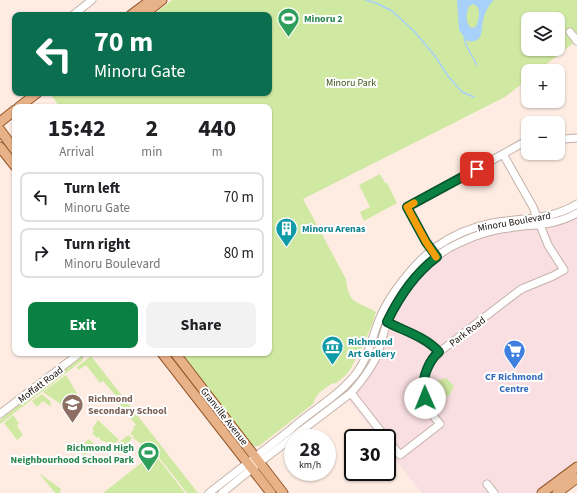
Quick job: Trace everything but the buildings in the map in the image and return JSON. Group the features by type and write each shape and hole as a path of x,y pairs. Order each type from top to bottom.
{"main road":[{"path":"136,12 151,0"},
{"path":"147,12 162,0"},
{"path":"23,104 33,96"},
{"path":"0,122 12,112"},
{"path":"0,130 12,146"},
{"path":"0,147 12,162"},
{"name":"Granville Avenue","path":"165,356 254,463 284,493"},
{"name":"Granville Avenue","path":"177,356 254,463 271,493"},
{"path":"542,493 577,466"},
{"path":"557,493 577,478"}],"street":[{"path":"77,12 91,0"},
{"path":"570,32 577,41"},
{"path":"565,139 577,138"},
{"path":"437,257 426,242 407,207 521,144"},
{"path":"503,154 533,207 540,225"},
{"name":"Minoru Boulevard","path":"222,493 299,422 348,384 360,369 379,319 394,292 419,261 432,250 447,240 477,226 552,215 577,204"},
{"name":"Minoru Boulevard","path":"210,493 254,463 350,393 357,386 370,369 377,355 387,322 396,303 421,271 437,257 463,241 492,231 554,223 567,219 577,213"},
{"name":"Park Road","path":"396,450 400,455 440,424 428,405 423,390 425,374 434,356 520,290 550,278 564,270 548,245 540,225"},
{"path":"387,322 425,340 439,352"},
{"name":"Moffatt Road","path":"0,414 76,356"},
{"path":"350,393 380,429"},
{"path":"487,484 494,493"}],"shaded area":[{"name":"CF Richmond Centre","path":"577,218 577,460 568,470 538,493 422,493 396,460 396,429 371,429 348,399 357,389 396,311 412,284 439,258 455,248 491,234 516,230 554,227"}],"green space":[{"name":"Minoru Park","path":"172,0 577,0 577,40 565,50 565,12 521,12 521,56 557,56 547,64 521,64 521,84 505,97 303,199 346,279 349,294 359,304 376,312 362,347 346,375 319,393 313,404 259,446 255,446 252,445 182,356 272,356 272,104 58,104 52,96 272,96 272,12 157,12"},
{"path":"380,174 385,183 387,183 397,203 364,221 360,212 370,207 359,185"},
{"path":"83,356 83,360 0,424 0,420"},
{"path":"91,356 198,493 187,493 154,451 146,444 144,446 133,438 134,436 130,434 134,429 133,427 136,425 114,398 116,396 103,381 100,383 86,365 79,370 77,367"},
{"path":"66,375 82,402 81,405 68,397 62,405 43,392"},
{"path":"446,378 454,386 450,395 439,397 433,388 437,381"},
{"path":"42,394 50,401 51,407 43,401 37,407 32,401"},
{"path":"13,415 19,423 17,426 23,435 17,440 4,423"},
{"path":"98,420 119,440 112,445 111,442 109,443 100,440 99,437 98,438 92,434 94,431 92,429"},
{"path":"128,435 132,438 121,454 116,450 118,443"},
{"path":"88,439 94,443 85,455 79,451"},
{"name":"Richmond High Neighbourhood School Park","path":"154,453 185,493 103,493"},
{"path":"39,473 61,489 60,493 55,493"}],"water":[{"path":"457,0 494,0 486,12 483,20 482,32 479,38 472,41 467,41 459,30","holes":["474,4 477,6 479,11 478,21 476,27 471,28 467,21 467,12 469,6"]}],"waterway":[{"path":"366,0 392,11 414,31 462,92 474,97"},
{"path":"464,38 467,47 477,65"}],"slow traffic":[{"path":"414,203 407,207 414,222 436,257"}],"place":[{"name":"Minoru 2","path":"289,38"},
{"name":"Minoru Arenas","path":"286,248"},
{"name":"Richmond Art Gallery","path":"333,366"},
{"name":"CF Richmond Centre","path":"514,370"},
{"name":"Richmond Secondary School","path":"73,424"},
{"name":"Richmond High Neighbourhood School Park","path":"149,472"}],"route":[{"path":"425,398 423,390 425,374 434,356 439,352 425,340 387,322 396,303 411,281 437,257 426,242 407,207 477,169"}]}
